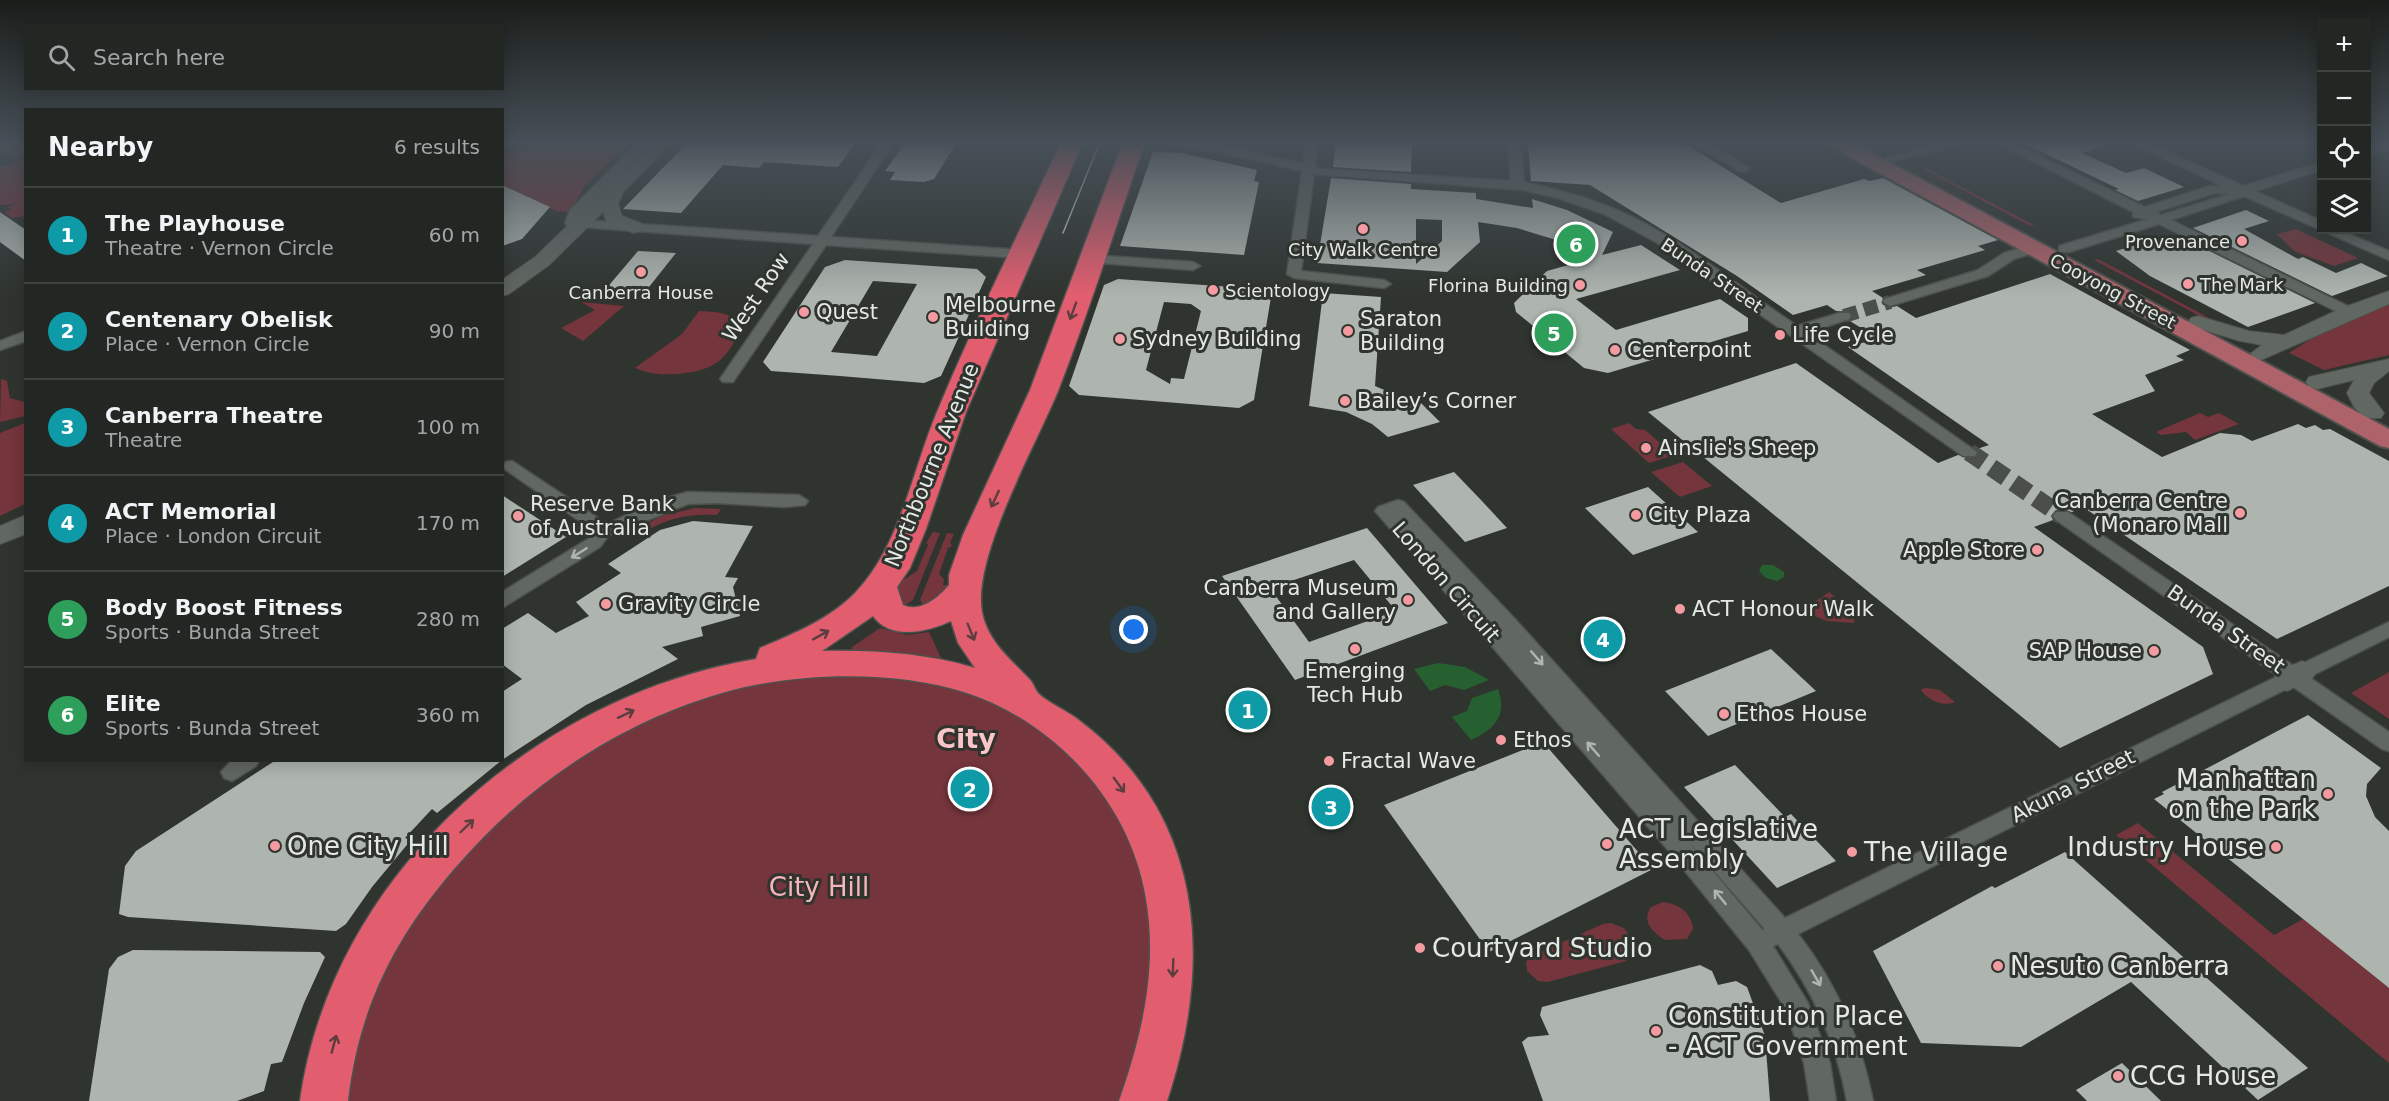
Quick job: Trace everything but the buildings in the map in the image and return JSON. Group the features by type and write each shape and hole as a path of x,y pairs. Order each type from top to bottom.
{"highway":[{"name":"Northbourne Avenue","path":"689,688 807,643 850,617 880,587 904,544 951,412 1049,193"},
{"path":"1115,193 1044,390 970,557 963,591 968,623 987,661 1007,682 1080,741 1111,774 1139,816 1160,864 1168,898 1173,945 1170,1002 1160,1050 1143,1101"},
{"path":"880,587 883,606 894,616 909,620 927,619 945,611 963,591"},
{"path":"322,1097 341,1019 368,957 409,892 438,855 485,807 541,763 607,723 689,688 750,672 798,664 847,661 927,669 994,689 1040,712 1080,741"}],"main road":[{"name":"Cooyong Street","path":"1953,193 2198,322 2254,359"},
{"name":"Cooyong Street","path":"2056,246 2254,359 2307,386 2381,417"},
{"name":"Cooyong Street","path":"2307,386 2389,440"}],"street":[{"path":"594,193 575,213 572,223 1021,254"},
{"path":"581,224 584,213 603,193"},
{"path":"504,289 542,261 614,193"},
{"path":"614,193 609,204 614,219 634,227"},
{"name":"West Row","path":"728,379 852,193"},
{"path":"1305,193 1294,274 1384,284"},
{"name":"Bunda Street","path":"1554,193 1635,224 1969,452"},
{"path":"2106,193 2349,312"},
{"path":"1890,302 1983,273 1991,266 2020,263 2056,246 2144,212 2201,193"},
{"path":"2235,193 2317,224"},
{"path":"2056,246 2160,220 2238,194"},
{"path":"2339,234 2389,256"},
{"path":"1091,259 1193,266"},
{"path":"2254,359 2349,312 2389,297"},
{"path":"1795,332 1844,316"},
{"path":"2198,322 2247,337 2287,342"},
{"path":"0,346 24,337"},
{"path":"2307,386 2384,366"},
{"path":"2381,417 2362,402 2358,393 2365,379 2384,366"},
{"path":"512,466 598,524 603,532"},
{"path":"504,600 594,543 603,532 622,525 655,507 705,497 777,503 799,501"},
{"name":"London Circuit","path":"1823,1101 1818,1063 1800,1012 1781,975 1757,942 1676,843 1509,653 1391,508 1508,624 1782,931 1810,967 1840,1025 1850,1052 1860,1101"},
{"name":"Bunda Street","path":"2062,516 2389,743"},
{"name":"London Circuit","path":"1508,624 1509,653"},
{"name":"Akuna Street","path":"1757,942 2389,630"},
{"name":"London Circuit","path":"1538,685 1571,697"}],"green space":[{"path":"0,193 24,193 24,216 12,218 4,212 11,210 7,207 16,204 0,205"},
{"path":"520,193 580,193 570,212 556,211"},
{"path":"1969,193 1974,193 2034,225 2030,226"},
{"path":"2296,229 2358,258 2334,266 2294,251 2277,234"},
{"path":"2098,259 2228,328 2217,325 2094,260"},
{"path":"581,302 624,306 583,341 561,328 595,310"},
{"path":"2389,303 2389,355 2324,370 2289,353 2334,324"},
{"path":"699,311 728,315 740,327 736,339 718,362 700,370 677,374 646,372 635,368 682,334"},
{"path":"1,379 7,381 10,398 24,402 24,416 0,422"},
{"path":"2200,413 2208,417 2219,413 2239,424 2195,440 2186,432 2161,435 2156,432"},
{"path":"24,423 24,504 0,516 0,433"},
{"path":"1629,423 1636,429 1645,430 1674,455 1649,463 1611,429"},
{"path":"1683,462 1712,486 1680,497 1651,472"},
{"path":"695,508 721,509 717,515 686,516 667,521 639,535 633,532 661,516"},
{"path":"933,532 940,533 913,600 899,609 892,593 900,579 905,579 917,571 928,545 926,543"},
{"path":"947,533 954,534 950,542 952,546 948,548 939,574 944,579 943,585 949,585 927,611 920,600"},
{"path":"1829,592 1846,607 1855,621 1853,623 1827,621 1809,614 1813,603"},
{"path":"880,628 907,635 929,632 941,658 937,663 850,655 852,647"},
{"path":"2389,672 2389,719 2351,693"},
{"name":"City Hill","path":"809,673 913,677 986,698 1050,735 1108,795 1144,871 1155,969 1123,1101 341,1101 352,1041 410,913 543,775 683,701"},
{"path":"1921,689 1940,690 1955,702 1946,704 1933,700 1922,692"},
{"path":"2138,823 2274,935 2303,919 2389,988 2389,1063 2116,835"},
{"path":"1663,902 1679,907 1690,918 1693,929 1687,939 1665,940 1650,926 1648,912 1651,907"},
{"path":"1611,923 1624,928 1634,942 1633,955 1626,961 1548,982 1538,981 1527,971 1526,962 1531,956 1603,924"}],"shaded area":[{"path":"1762,565 1773,565 1784,572 1784,577 1777,581 1766,578 1759,571"},
{"path":"1438,663 1465,667 1489,680 1464,690 1445,685 1430,691 1414,669"},
{"path":"1498,689 1501,707 1497,720 1486,731 1471,740 1452,717 1467,711 1472,698"}],"tunnel":[{"path":"1844,316 1890,302"},
{"path":"1969,452 2062,516"}],"tram line":[{"path":"1063,233 1079,193"}],"place":[{"name":"City Walk Centre","path":"1363,229"},
{"name":"Provenance","path":"2242,241"},
{"name":"Elite","path":"1576,244"},
{"name":"Canberra House","path":"641,272"},
{"name":"The Mark","path":"2188,284"},
{"name":"Florina Building","path":"1580,285"},
{"name":"Scientology","path":"1213,290"},
{"name":"Quest","path":"804,312"},
{"name":"Melbourne Building","path":"933,317"},
{"name":"Saraton Building","path":"1348,331"},
{"name":"Body Boost Fitness","path":"1554,333"},
{"name":"Life Cycle","path":"1780,335"},
{"name":"Sydney Building","path":"1120,339"},
{"name":"Centerpoint","path":"1615,350"},
{"name":"Bailey’s Corner","path":"1345,401"},
{"name":"Ainslie's Sheep","path":"1646,448"},
{"name":"Canberra Centre (Monaro Mall","path":"2240,513"},
{"name":"City Plaza","path":"1636,515"},
{"name":"Reserve Bank of Australia","path":"518,516"},
{"name":"Apple Store","path":"2037,550"},
{"name":"Canberra Museum and Gallery","path":"1408,600"},
{"name":"Gravity Circle","path":"606,604"},
{"name":"ACT Honour Walk","path":"1680,609"},
{"name":"ACT Memorial","path":"1603,639"},
{"name":"Emerging Tech Hub","path":"1355,649"},
{"name":"SAP House","path":"2154,651"},
{"name":"The Playhouse","path":"1248,710"},
{"name":"Ethos House","path":"1724,714"},
{"name":"Ethos","path":"1501,740"},
{"name":"Fractal Wave","path":"1329,761"},
{"name":"Centenary Obelisk","path":"970,789"},
{"name":"Manhattan on the Park","path":"2328,794"},
{"name":"Canberra Theatre","path":"1331,807"},
{"name":"ACT Legislative Assembly","path":"1607,844"},
{"name":"One City Hill","path":"275,846"},
{"name":"Industry House","path":"2276,847"},
{"name":"The Village","path":"1852,852"},
{"name":"Courtyard Studio","path":"1420,948"},
{"name":"Nesuto Canberra","path":"1998,966"},
{"name":"Constitution Place - ACT Government","path":"1656,1031"},
{"name":"CCG House","path":"2118,1076"}],"district":[{"name":"City","path":"966,738"}]}
